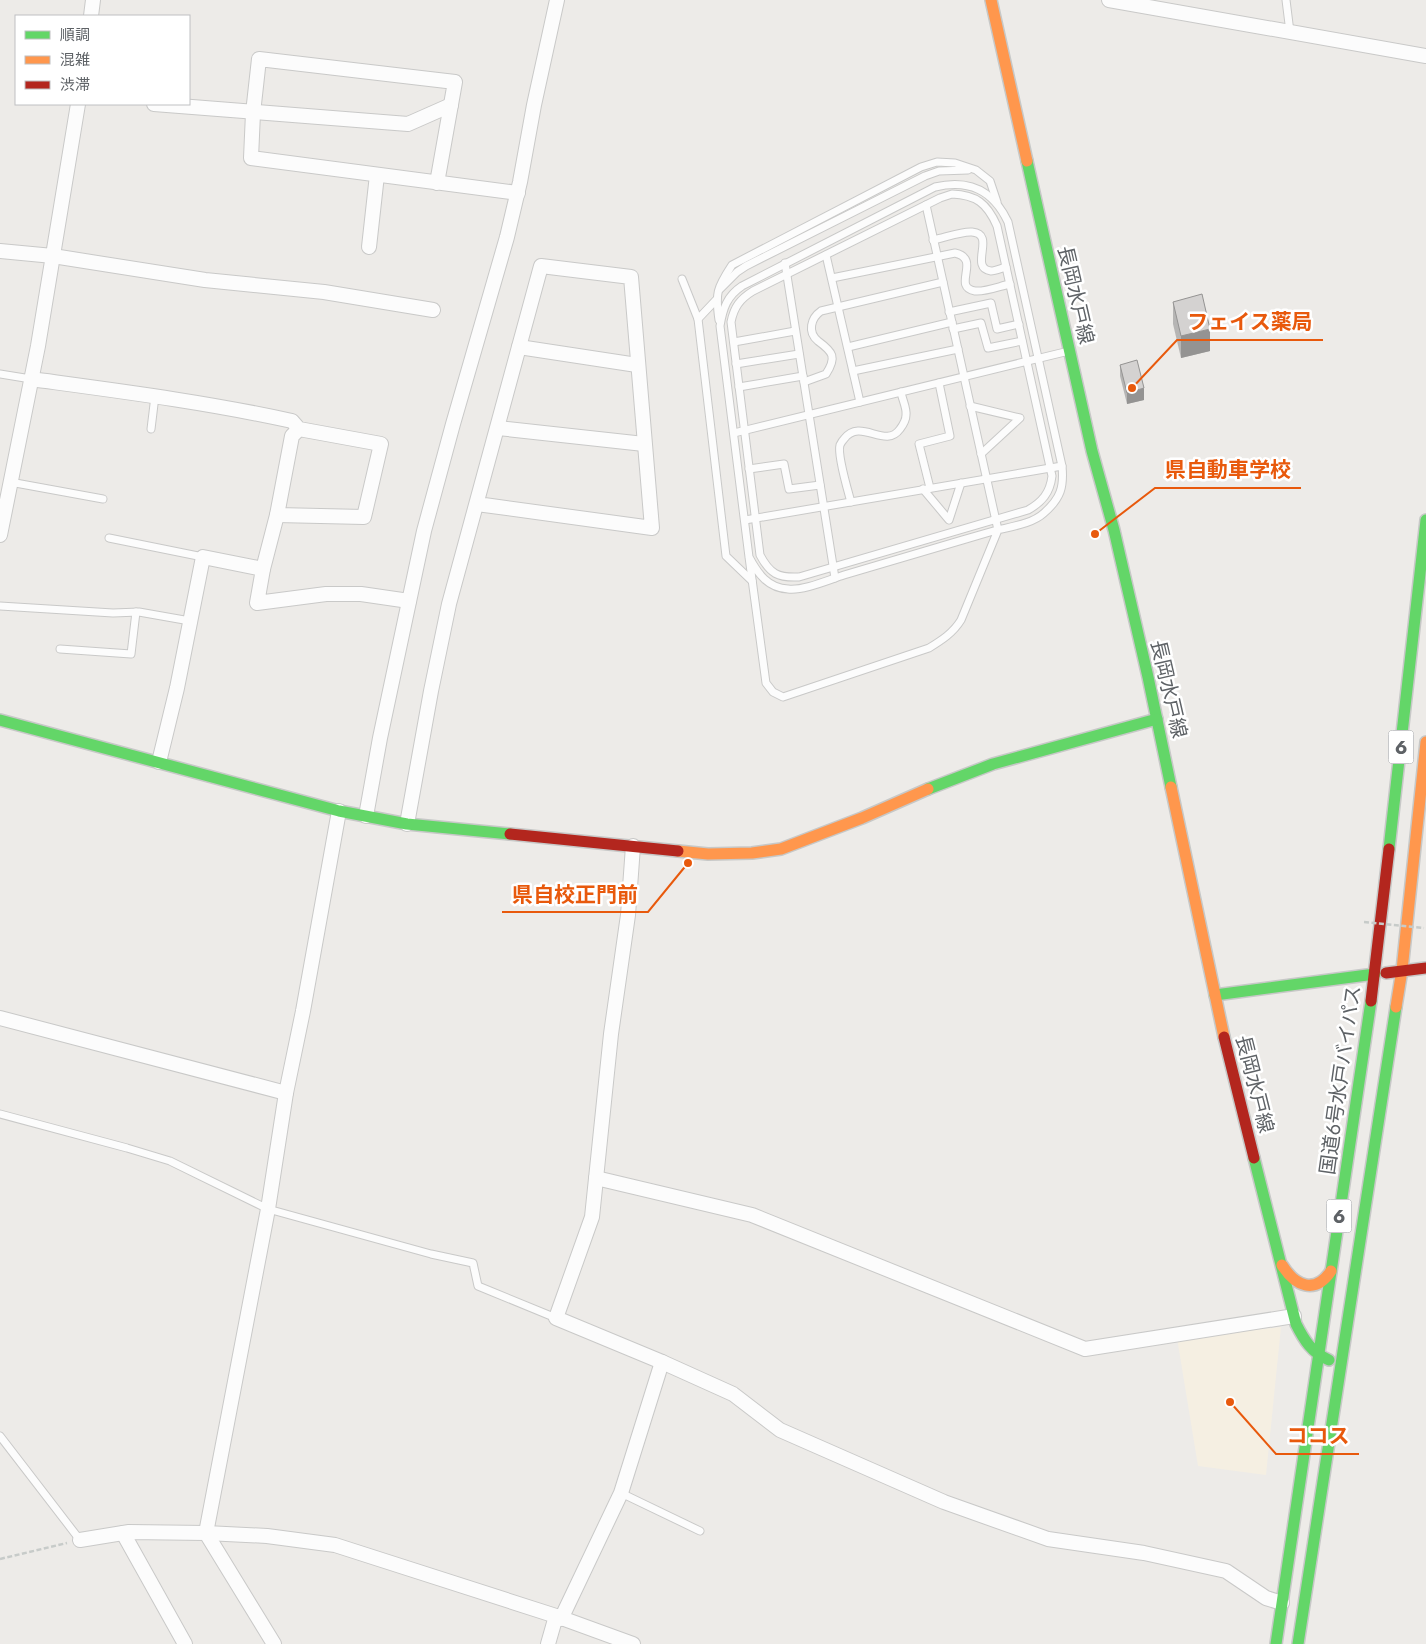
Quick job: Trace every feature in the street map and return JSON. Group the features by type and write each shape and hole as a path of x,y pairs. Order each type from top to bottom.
{"main road":[{"name":"長岡水戸線","path":"991,0 1092,451 1114,530 1157,719 1224,1038 1294,1316 1304,1341 1319,1357"},
{"name":"国道6号水戸バイパス","path":"1276,1644 1375,974 1426,520"},
{"path":"0,720 338,811 407,824 708,854 752,853 781,848 862,818 993,764 1157,719"},
{"name":"6","path":"1298,1644 1402,970 1426,742"},
{"path":"1215,996 1426,968"},
{"path":"1282,1266 1294,1280 1314,1285 1323,1282 1331,1271"},
{"path":"1319,1357 1342,1364"}],"street":[{"path":"91,15 93,0"},
{"path":"366,816 380,738 409,601 434,496 518,193 557,0"},
{"path":"1109,0 1426,56"},
{"path":"437,183 456,82 259,59 253,112 251,158 437,183 518,193"},
{"path":"0,535 31,378 78,105"},
{"path":"166,105 408,124 451,106"},
{"path":"369,247 377,175"},
{"path":"0,251 53,256 205,280 324,292 433,310"},
{"path":"407,824 449,604 541,266 631,277 652,528 477,504"},
{"path":"519,347 637,365"},
{"path":"31,378 155,396 292,421 298,429 381,444 364,517 276,514"},
{"path":"498,428 644,444"},
{"path":"298,429 292,436 257,603 326,594 361,594 409,601"},
{"path":"159,762 177,688 203,557 263,570"},
{"path":"274,1644 206,1533 268,1209 286,1093 303,1011 338,811"},
{"path":"633,846 628,915 611,1034 592,1217 556,1318 662,1362 732,1394 780,1430 944,1502 1048,1539 1144,1553 1226,1572 1266,1598 1282,1603"},
{"path":"0,1018 286,1093"},
{"path":"596,1178 752,1215 1085,1349 1294,1316"},
{"path":"548,1644 558,1617 621,1493 662,1362"},
{"path":"123,1533 185,1644"},
{"path":"80,1540 123,1533 206,1533 267,1536 336,1545 558,1617 633,1644"}],"lane":[{"path":"1286,0 1290,32"},
{"path":"698,320 716,296 732,265 921,168 937,162 955,162 976,170 990,181 997,203 1008,222 1062,466 1063,487 1051,506 1034,519 835,578 788,590 765,581 749,558"},
{"path":"720,326 726,302 733,292 755,278 935,187 946,185 970,186 981,190 997,203"},
{"path":"952,194 964,194 985,205 992,214 997,226 1052,476 1051,485 1046,496 1038,504 1028,510 799,577 787,578 767,568 760,555 731,322 733,312 744,296 826,255 952,194"},
{"path":"716,296 766,682 773,692 783,697 929,648 944,639 955,629 961,620 998,530 926,205"},
{"path":"933,240 971,231 978,233 982,238 984,246 981,261 985,268 991,271 1006,267"},
{"path":"832,278 955,253 963,254 967,260 968,267 964,276 968,288 974,290 1010,284"},
{"path":"826,255 860,402"},
{"path":"784,263 835,578"},
{"path":"682,279 698,320 726,556 752,582"},
{"path":"739,387 803,379 826,374 832,365 833,357 830,350 817,340 812,333 811,323 814,316 821,311 943,282"},
{"path":"949,312 991,303 997,329 1018,324"},
{"path":"848,348 952,326 981,323 988,348 1022,341"},
{"path":"734,342 796,331"},
{"path":"853,372 958,349"},
{"path":"734,432 1070,351"},
{"path":"736,364 799,354"},
{"path":"0,374 31,378"},
{"path":"938,383 950,436 918,444 926,489 949,520 961,483"},
{"path":"851,502 840,453 840,444 847,435 855,430 865,430 876,435 887,436 898,432 904,424 906,414 901,392"},
{"path":"152,429 155,396"},
{"path":"970,406 1020,418 981,454"},
{"path":"749,469 784,464 789,488 820,485"},
{"path":"745,520 1062,466"},
{"path":"10,482 103,499"},
{"path":"109,538 203,557"},
{"path":"0,606 113,613 136,612 190,621"},
{"path":"60,649 131,654 136,612"},
{"path":"0,1114 170,1161 268,1209 473,1264 478,1286 556,1318"},
{"path":"0,1436 80,1540"},
{"path":"621,1493 700,1531"}],"path":[{"path":"1364,922 1424,928"},
{"path":"0,1559 80,1540"}],"shaded area":[{"path":"1281,1327 1266,1475 1198,1466 1177,1338"}],"building":[{"path":"1202,294 1210,329 1181,336 1173,302"},
{"path":"1137,360 1144,388 1127,393 1120,365"}],"traffic: fast":[{"path":"1027,161 1092,451 1114,530 1148,677 1171,787"},
{"path":"1389,849 1426,520"},
{"path":"928,789 993,764 1157,719"},
{"path":"0,720 339,811 407,824 510,834"},
{"path":"1215,995 1375,974"},
{"path":"1276,1644 1371,1001"},
{"path":"1298,1644 1396,1007"},
{"path":"1254,1158 1296,1324 1309,1345 1318,1354 1329,1360"}],"traffic: slow":[{"path":"991,0 1027,161"},
{"path":"1396,1007 1402,970 1426,742"},
{"path":"1171,787 1224,1037"},
{"path":"678,851 708,854 752,853 781,849 862,818 928,789"},
{"path":"1282,1265 1293,1278 1305,1285 1318,1283 1331,1271"}],"traffic: jam":[{"path":"510,834 678,851"},
{"path":"1371,1001 1389,849"},
{"path":"1386,973 1426,968"},
{"path":"1224,1037 1254,1158"}],"place":[{"name":"フェイス薬局","path":"1132,388"},
{"name":"県自動車学校","path":"1095,534"},
{"name":"県自校正門前","path":"688,863"},
{"name":"ココス","path":"1230,1402"}]}
